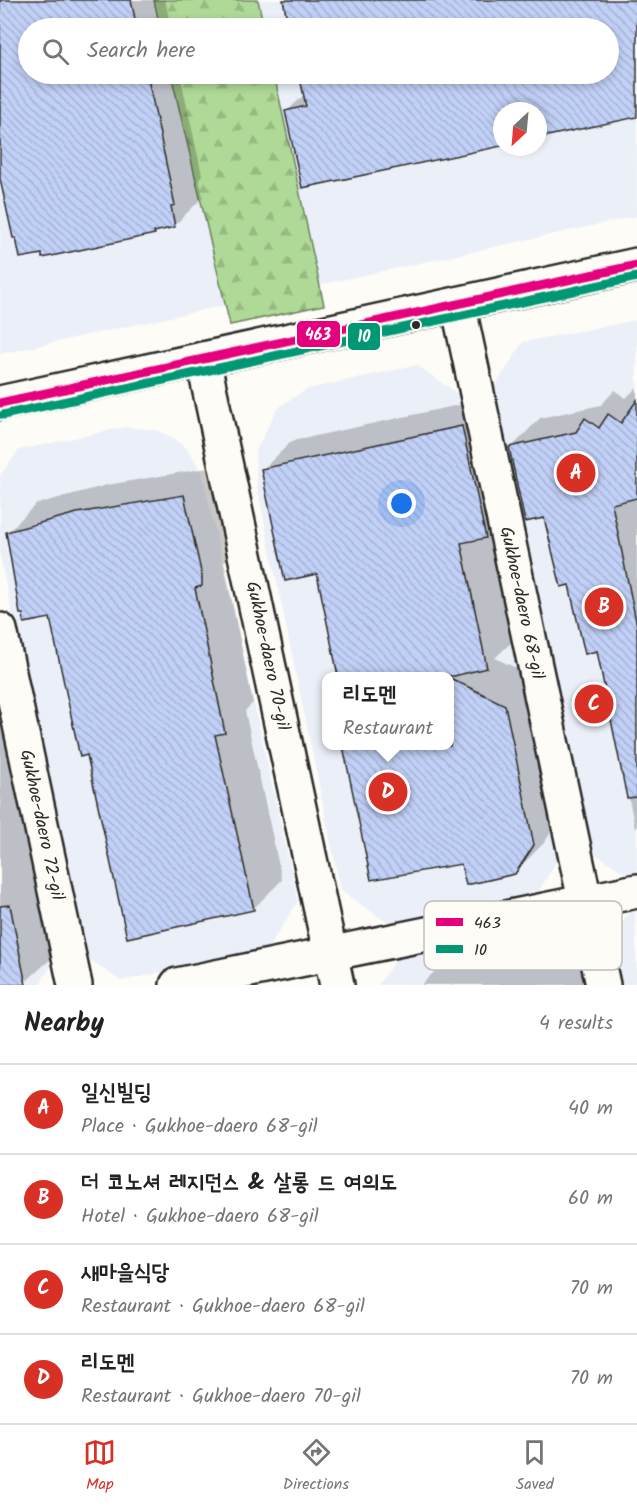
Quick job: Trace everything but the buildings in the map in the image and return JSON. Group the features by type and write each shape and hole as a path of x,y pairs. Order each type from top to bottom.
{"street":[{"path":"0,403 637,265"},
{"name":"Gukhoe-daero 68-gil","path":"458,304 585,901"},
{"name":"Gukhoe-daero 70-gil","path":"203,359 337,985"},
{"name":"Gukhoe-daero 72-gil","path":"0,630 75,985"},
{"path":"590,901 637,891"},
{"path":"177,985 424,935"},
{"name":"Gukhoe-daero 68-gil","path":"600,970 603,985"}],"shaded area":[{"path":"0,0 637,0 637,216 0,354"},
{"path":"637,320 637,873 628,875 589,850 493,389 523,342"},
{"path":"417,365 462,397 559,857 537,894 503,901 424,901 424,917 390,924 341,891 257,487 255,453 276,411 284,403 308,389"},
{"path":"125,427 155,430 172,437 187,449 202,471 298,901 267,950 121,981 85,956 0,556 0,476 19,450"},
{"path":"0,709 54,961 39,985 0,985"},
{"path":"635,904 637,985 619,985 616,970 622,970 622,923"},
{"path":"424,950 424,970 584,970 587,985 378,985 399,955"}],"green space":[{"path":"154,0 258,0 262,18 158,18"},
{"path":"173,84 276,84 324,305 230,325"}],"transit line":[{"name":"463","path":"0,403 637,265"},
{"name":"10","path":"3,415 637,277"}],"place":[{"name":"일신빌딩","path":"576,473"},
{"name":"더 코노셔 레지던스 & 살롱 드 여의도","path":"604,607"},
{"name":"새마을식당","path":"594,704"},
{"name":"리도멘","path":"388,792"}]}
